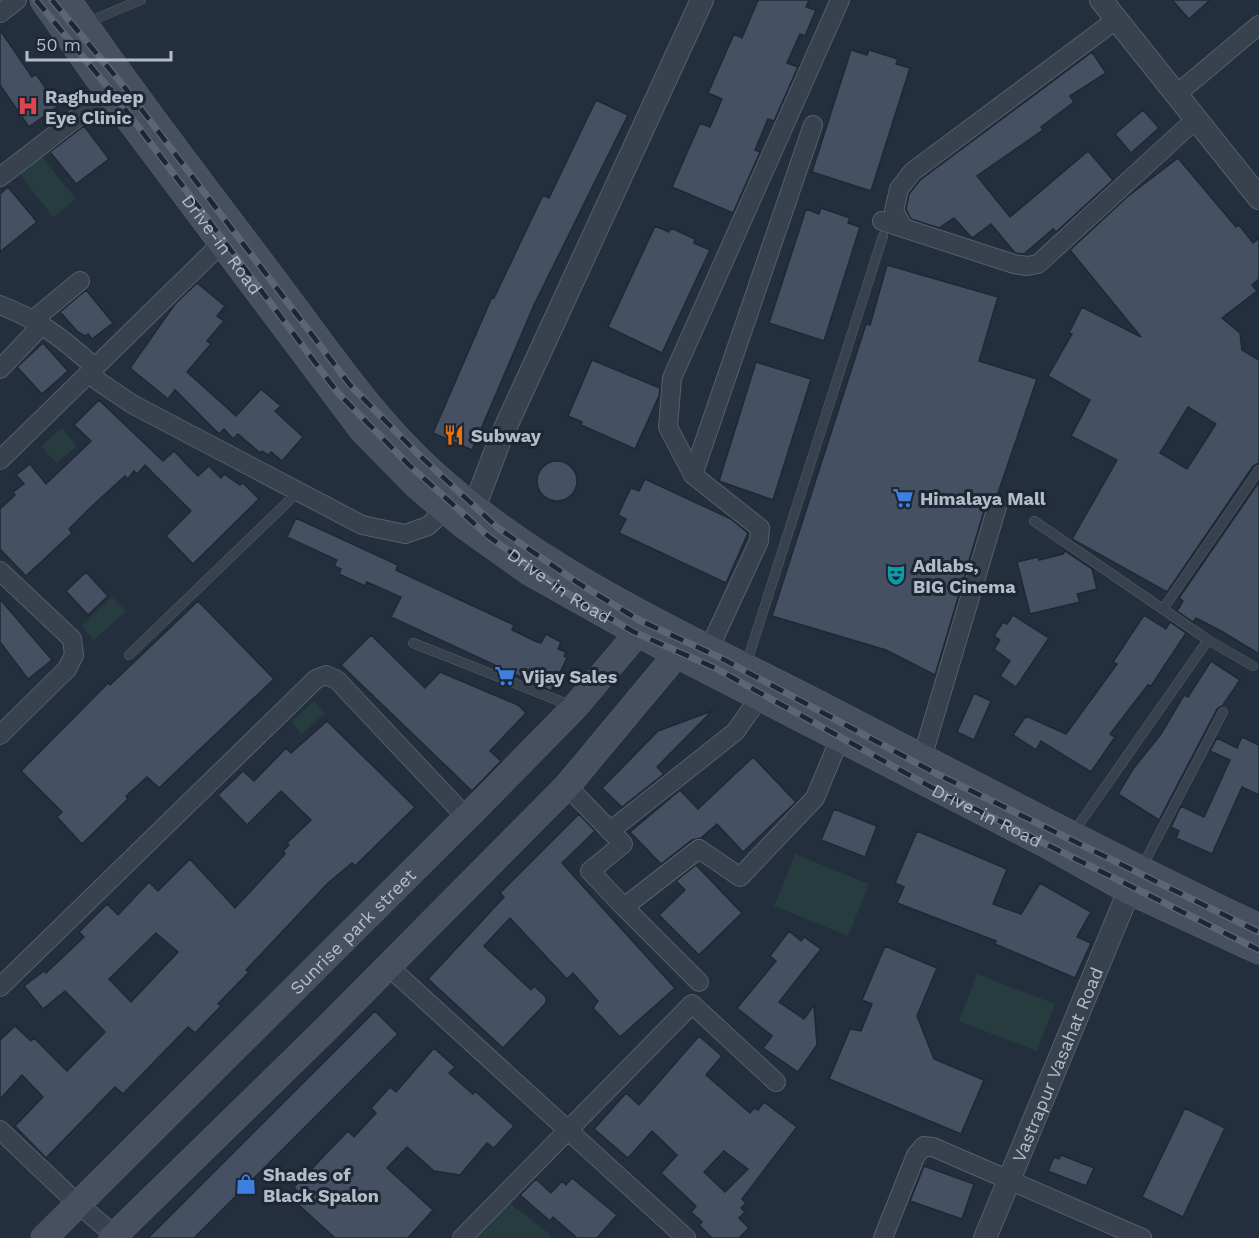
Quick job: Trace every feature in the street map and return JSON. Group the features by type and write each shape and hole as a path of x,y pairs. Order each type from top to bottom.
{"main road":[{"name":"Drive-in Road","path":"44,0 109,93 362,430 417,486 445,510 529,572 692,648 745,667 1072,835 1135,880 1259,927"},
{"name":"Drive-in Road","path":"68,0 378,417 430,471 474,507 540,555 645,625"},
{"name":"Sunrise park street","path":"44,1238 575,707 645,625"},
{"name":"Drive-in Road","path":"692,648 760,697 1135,880 1259,951"},
{"path":"115,1237 567,786 692,648"}],"street":[{"path":"0,13 17,0"},
{"path":"474,507 501,437 702,0"},
{"path":"692,648 759,541 760,528 693,475 668,427 672,378 840,0"},
{"path":"1101,0 1178,93 1259,198"},
{"path":"903,227 894,211 899,189 912,172 1117,19"},
{"path":"1178,93 1259,25"},
{"path":"0,177 109,93"},
{"path":"883,228 903,227 1014,264 1027,266 1038,264 1197,118"},
{"path":"693,475 813,124"},
{"path":"0,460 222,243"},
{"path":"0,369 38,322 80,280"},
{"path":"0,305 38,322 64,339 92,368 99,381 132,404 362,525 405,534 428,526 445,510"},
{"path":"922,758 997,507"},
{"path":"0,571 72,639 74,655 67,669 0,735"},
{"path":"0,987 316,679 326,675 337,680 466,817"},
{"path":"610,831 735,732 760,697"},
{"path":"624,907 699,849 740,877 815,798 840,738"},
{"path":"567,786 623,844 590,871 699,982"},
{"name":"Vastrapur Vasahat Road","path":"985,1238 1135,880"},
{"path":"388,966 686,1238"},
{"path":"462,1238 692,1004 776,1082"},
{"path":"0,1130 115,1237"},
{"path":"883,1238 916,1155 924,1146 933,1147 1010,1179 1142,1238"}],"lane":[{"path":"84,23 141,0"},
{"path":"745,667 883,228"},
{"path":"1163,609 1259,470"},
{"path":"129,655 298,492"},
{"path":"1034,521 1208,640 1253,666"},
{"path":"1072,835 1208,640"},
{"path":"413,643 575,707"},
{"path":"1135,880 1223,712"}],"green space":[{"path":"41,156 76,199 53,217 19,173"},
{"path":"62,428 77,446 56,463 41,446"},
{"path":"112,597 126,611 94,640 81,626"},
{"path":"314,701 325,713 302,734 291,722"},
{"path":"795,854 869,884 848,936 774,906"},
{"path":"977,974 1055,1004 1037,1051 959,1021"},
{"path":"504,1199 552,1236 550,1238 479,1238 475,1235"}],"building":[{"path":"758,0 809,0 806,7 816,10 805,36 800,34 787,63 798,67 774,121 768,119 755,150 760,152 733,213 672,187 700,123 710,127 722,99 708,93 734,34 742,38"},
{"path":"1172,0 1210,0 1189,19"},
{"path":"0,30 32,77 36,74 58,106 29,127 0,85"},
{"path":"851,50 867,55 869,50 898,59 896,64 910,68 871,191 812,172"},
{"path":"1092,52 1106,73 1070,96 1074,102 1041,127 1043,130 977,176 1010,217 1088,151 1113,180 1056,232 1053,229 1024,254 1015,253 991,224 972,238 954,218 939,228 911,219 906,209 909,194 920,180"},
{"path":"596,100 628,115 534,305 472,450 433,433 492,297 494,298 543,195 549,198"},
{"path":"1143,110 1159,128 1131,153 1115,134"},
{"path":"84,126 109,159 76,184 50,152"},
{"path":"1178,158 1236,227 1239,225 1253,243 1259,238 1259,279 1252,285 1257,291 1222,318 1240,333 1242,350 1259,360 1259,463 1253,466 1167,592 1072,539 1117,460 1071,436 1090,400 1048,376 1072,334 1069,333 1082,307 1141,337 1070,250 1127,197","holes":["1188,407 1216,424 1187,469 1160,453"]},
{"path":"8,187 37,222 0,252 0,194"},
{"path":"821,208 850,218 848,223 860,227 824,341 769,323 806,209 819,214"},
{"path":"655,226 669,232 671,228 695,239 694,243 710,250 662,353 608,327"},
{"name":"Himalaya Mall","path":"887,265 998,297 979,361 1037,379 997,496 990,498 986,504 935,675 886,650 772,616 866,324 870,325"},
{"path":"197,283 225,306 217,316 224,321 207,341 211,344 187,372 236,416 261,389 281,406 275,411 303,437 282,461 271,452 268,455 262,451 260,453 238,434 233,439 224,429 219,434 175,390 168,399 130,368 175,304"},
{"path":"86,290 113,323 92,339 88,334 85,336 78,332 60,312"},
{"path":"43,343 68,371 42,394 17,367"},
{"path":"592,360 660,388 659,396 635,449 581,425 582,422 568,416"},
{"path":"756,362 811,379 773,500 719,481"},
{"path":"99,400 163,461 174,451 198,476 209,466 221,478 224,474 240,485 243,483 259,499 193,564 166,536 191,511 145,465 137,474 134,471 128,479 125,476 90,508 69,529 72,533 26,576 0,549 0,509 15,495 13,492 24,484 16,475 30,464 46,484 91,441 74,425"},
{"path":"557,461 571,467 577,481 571,495 557,501 543,495 537,481 543,467"},
{"path":"645,479 731,519 748,533 726,583 619,533 626,519 618,515 625,500 631,488 639,491"},
{"path":"1259,482 1259,654 1221,631 1196,618 1193,622 1177,611 1183,601 1179,598"},
{"path":"296,518 398,565 396,570 514,625 512,630 537,642 541,643 546,634 561,642 558,649 566,652 564,656 567,658 551,691 391,617 401,597 367,582 365,586 339,574 341,569 334,566 337,560 287,537"},
{"path":"1065,551 1092,569 1097,589 1077,594 1080,602 1030,614 1017,562 1038,557 1039,560 1063,554"},
{"path":"86,572 108,596 88,615 66,591"},
{"path":"0,599 52,660 28,679 0,642"},
{"path":"198,601 274,679 159,788 147,777 126,796 128,799 82,844 57,817 62,812 21,771 108,683 110,685"},
{"path":"1013,615 1049,638 1016,687 1000,676 1010,661 994,649 1000,640 994,636 1003,622 1007,624"},
{"path":"1144,615 1166,629 1170,622 1186,633 1151,686 1148,685 1110,734 1115,737 1091,772 1041,741 1036,750 1013,735 1026,716 1066,734 1117,664 1113,662"},
{"path":"371,635 425,688 440,672 518,705 526,713 490,751 501,761 472,791 341,665"},
{"path":"1211,661 1240,680 1223,705 1217,709 1159,820 1118,794 1133,769 1161,734 1184,695 1188,697"},
{"path":"974,693 991,701 974,740 957,732"},
{"path":"712,711 657,767 664,774 622,807 602,788 658,731"},
{"path":"327,721 415,807 355,866 352,863 328,883 246,970 249,972 218,1004 221,1006 195,1033 188,1027 123,1094 115,1087 46,1158 15,1126 43,1097 22,1075 0,1099 0,1040 15,1026 31,1041 34,1038 67,1071 105,1032 65,991 43,1009 24,986 44,971 46,973 84,937 79,932 107,904 118,915 149,882 158,891 190,859 235,908 285,854 283,851 289,845 287,843 311,820 281,791 247,825 218,795 243,771 254,781 286,748 291,753","holes":["156,933 178,952 131,1002 109,979"]},
{"path":"1242,737 1259,745 1259,795 1242,787 1212,854 1176,838 1179,831 1171,827 1181,806 1204,817 1230,760 1210,751 1217,738 1237,748"},
{"path":"753,757 796,802 743,852 717,824 701,838 692,840 661,864 630,832 680,790 698,809"},
{"path":"834,809 877,826 865,857 821,840"},
{"path":"579,814 595,831 562,863 675,988 620,1037 593,1008 598,1001 573,973 567,979 510,918 484,946 531,990 534,986 546,997 546,1003 503,1048 428,979 504,897 500,893"},
{"path":"917,831 1007,869 993,904 1021,914 1040,883 1091,912 1077,937 1091,943 1075,978 995,944 996,941 897,903 904,887 895,883"},
{"path":"696,865 742,913 699,955 659,915 685,890 676,881"},
{"path":"789,931 801,941 804,937 821,949 779,1002 804,1019 814,1005 817,1045 798,1072 763,1048 772,1036 737,1008 776,961 770,956"},
{"path":"885,946 937,968 917,1016 934,1059 984,1080 961,1134 829,1079 850,1029 861,1031 872,1004 862,1000"},
{"path":"375,1011 398,1034 194,1238 148,1238"},
{"path":"699,1036 722,1056 706,1075 750,1113 754,1108 758,1110 764,1102 797,1127 742,1199 746,1203 741,1208 745,1212 739,1218 749,1228 739,1238 712,1238 699,1225 702,1222 691,1212 696,1206 661,1173 677,1155 652,1131 628,1158 594,1129 626,1093 639,1105","holes":["724,1151 748,1169 725,1192 704,1172"]},
{"path":"434,1048 455,1067 449,1073 473,1094 475,1091 514,1126 494,1148 487,1143 460,1175 434,1171 407,1147 387,1168 433,1210 408,1238 335,1238 290,1197 296,1190 294,1187 348,1131 354,1137 376,1113 371,1108 390,1087 396,1092"},
{"path":"1185,1108 1225,1128 1183,1217 1142,1197"},
{"path":"1061,1155 1094,1168 1086,1186 1048,1171 1054,1157 1059,1159"},
{"path":"924,1166 974,1184 962,1219 910,1201"},
{"path":"572,1178 617,1215 597,1238 577,1238 553,1217 550,1221 520,1195 536,1179 551,1193 562,1181 566,1185"}],"railway":[{"path":"36,0 116,97 338,393 409,465 488,536 572,596 634,632 715,668 931,787 1259,950"},
{"path":"52,0 126,89 350,385 419,455 498,528 578,583 639,620 721,658 935,773 1259,932"}],"place":[{"name":"Raghudeep Eye Clinic","path":"28,106"},
{"name":"Subway","path":"454,435"},
{"name":"Himalaya Mall","path":"903,498"},
{"name":"Adlabs, BIG Cinema","path":"896,575"},
{"name":"Vijay Sales","path":"505,676"},
{"name":"Shades of Black Spalon","path":"246,1184"}]}
